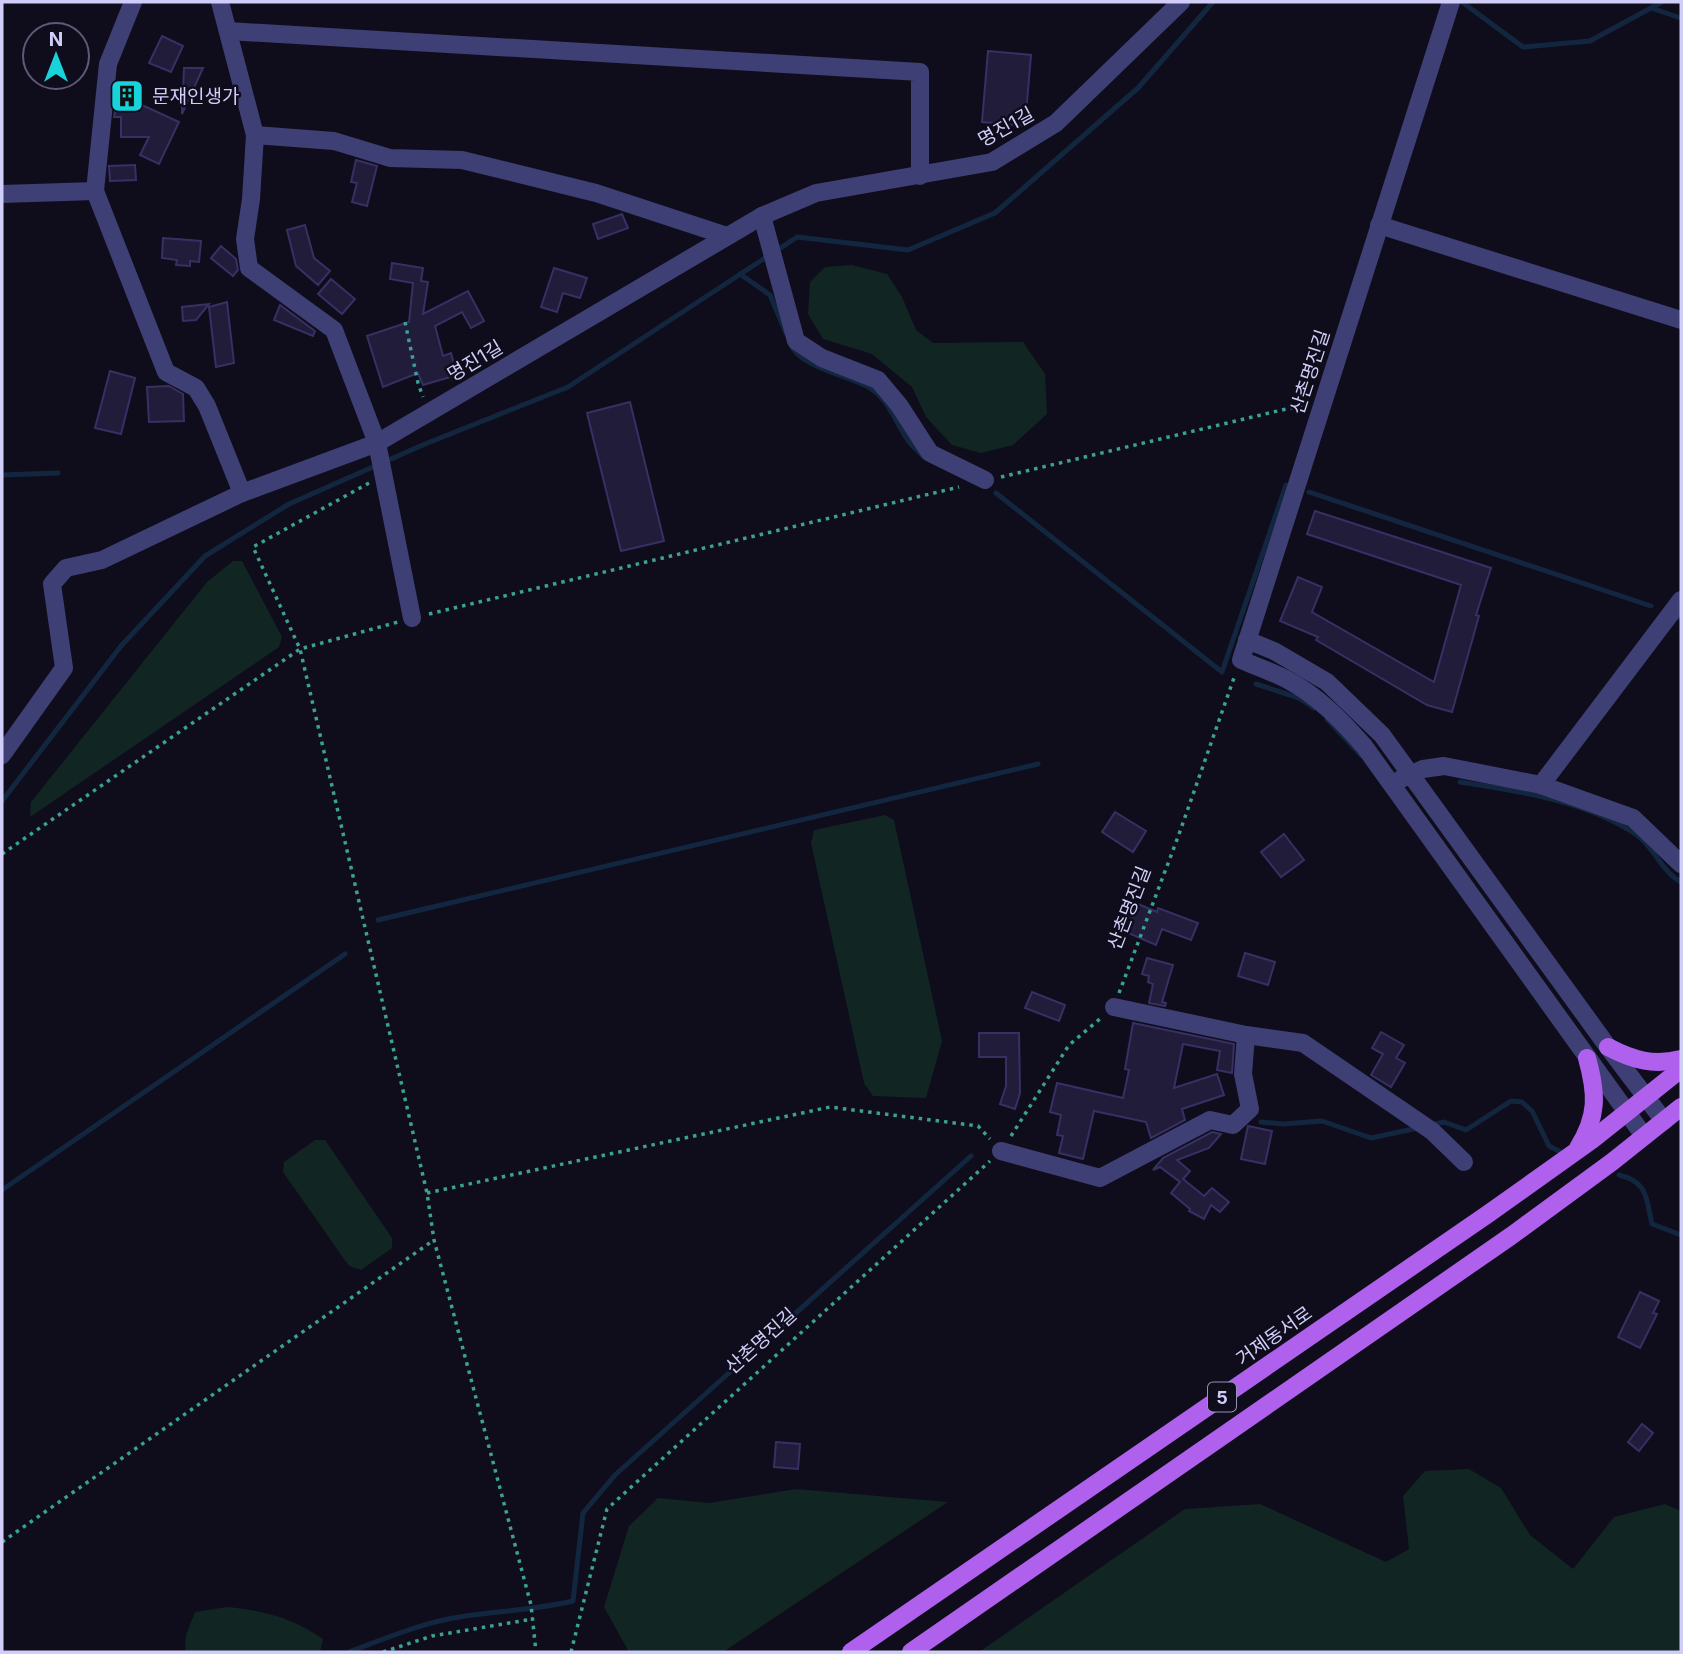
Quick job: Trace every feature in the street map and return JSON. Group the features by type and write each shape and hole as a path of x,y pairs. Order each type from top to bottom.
{"main road":[{"path":"1608,1047 1639,1061 1670,1062 1681,1059"},
{"path":"1576,1152 1584,1139 1594,1108 1595,1094 1587,1058"},
{"name":"거제동서로","path":"851,1652 1576,1152 1681,1069"},
{"name":"5","path":"911,1652 1511,1236 1681,1107"}],"street":[{"path":"133,2 108,64 95,191 166,372 196,388 207,406 242,493"},
{"path":"220,2 255,135 246,239 249,268 334,330 377,443 412,618"},
{"name":"명진1길","path":"2,755 64,668 52,584 66,568 103,561 242,493 377,443 762,216 816,193 992,162 1056,123 1181,2"},
{"name":"산촌명진길","path":"1241,660 1451,2"},
{"path":"228,31 920,72 920,176"},
{"path":"255,135 334,141 390,158 462,160 596,193 727,236"},
{"path":"2,194 95,191"},
{"path":"762,216 796,341 822,358 878,380 899,405 930,453 985,480"},
{"path":"1379,225 1681,320"},
{"path":"1541,785 1681,600"},
{"path":"1259,602 1261,628 1276,652"},
{"path":"1247,640 1276,652 1327,682 1382,735 1664,1121"},
{"path":"1241,660 1287,679 1308,693 1346,725 1364,746 1644,1136"},
{"path":"1391,784 1432,766 1444,766 1541,785 1633,818 1681,864"},
{"path":"1114,1007 1246,1035 1303,1043 1432,1131 1464,1162"},
{"path":"1001,1151 1100,1178 1210,1121 1233,1125 1250,1109 1243,1074 1246,1035"}],"path":[{"path":"405,322 418,383 429,412"},
{"path":"2,853 299,649 412,618 1322,401"},
{"path":"383,475 253,547 299,649 427,1193 434,1240 531,1605 536,1652"},
{"name":"산촌명진길","path":"571,1652 607,1509 1001,1151 1069,1045 1114,1007 1241,660"},
{"path":"427,1193 830,1107 978,1126 1001,1151"},
{"path":"2,1542 434,1240"},
{"path":"383,1652 432,1636 533,1619"}],"green space":[{"path":"852,265 887,274 902,297 916,330 933,343 1023,342 1045,374 1047,414 1013,445 981,453 952,445 926,417 912,387 872,354 823,339 808,314 810,282 825,267"},
{"path":"233,561 242,561 282,637 279,647 30,817 31,802 207,582"},
{"path":"885,815 894,820 942,1041 926,1098 873,1096 864,1083 811,843 814,830"},
{"path":"315,1140 325,1140 392,1238 392,1248 361,1270 349,1266 283,1172 284,1162"},
{"path":"1469,1469 1501,1488 1530,1535 1573,1569 1614,1517 1665,1504 1681,1511 1681,1652 979,1652 1185,1509 1260,1504 1386,1562 1409,1549 1403,1496 1425,1471"},
{"path":"796,1489 948,1502 723,1652 629,1652 604,1607 629,1526 658,1498 709,1503"},
{"path":"227,1607 266,1613 300,1625 323,1639 320,1652 185,1652 186,1635 195,1612"}],"building":[{"path":"162,36 183,46 171,72 149,63"},
{"path":"988,51 1031,55 1025,126 982,122"},
{"path":"184,68 203,68 182,114 182,113"},
{"path":"118,94 179,122 159,164 140,155 149,137 121,137 121,117 114,117"},
{"path":"356,160 377,166 367,206 352,202 357,183 351,182"},
{"path":"135,165 136,180 110,181 109,166"},
{"path":"622,214 628,228 598,239 593,224"},
{"path":"305,225 314,258 330,271 318,285 296,266 287,230"},
{"path":"163,238 201,241 199,262 190,261 190,266 176,265 177,260 162,258"},
{"path":"221,246 236,259 238,270 233,276 211,258"},
{"path":"392,263 423,268 421,281 428,282 423,314 468,291 484,321 471,328 462,312 435,326 443,356 451,353 457,375 423,385 418,373 383,387 367,336 409,322 413,283 390,279"},
{"path":"554,268 587,278 580,298 563,293 557,312 541,307"},
{"path":"331,279 355,299 342,314 318,294"},
{"path":"227,302 234,363 216,367 209,307"},
{"path":"209,304 196,320 183,321 182,307"},
{"path":"280,305 315,331 313,336 274,320"},
{"path":"110,371 135,378 121,434 95,428"},
{"path":"169,386 183,394 184,421 149,422 147,387"},
{"path":"630,402 664,541 621,551 587,413"},
{"path":"1315,511 1491,568 1476,615 1479,616 1452,712 1427,705 1316,640 1318,637 1280,621 1298,577 1322,587 1312,612 1434,682 1461,585 1307,534"},
{"path":"1115,812 1146,831 1133,852 1102,832"},
{"path":"1284,834 1304,860 1281,877 1261,852"},
{"path":"1131,901 1157,912 1158,908 1198,923 1191,940 1162,929 1156,945 1119,929"},
{"path":"1245,953 1275,962 1268,985 1238,976"},
{"path":"1147,958 1173,965 1162,1002 1166,1003 1165,1006 1149,1003 1153,984 1148,982 1149,976 1142,974"},
{"path":"1032,992 1065,1005 1059,1021 1025,1008"},
{"path":"1133,1023 1234,1044 1232,1073 1217,1070 1220,1051 1183,1044 1174,1088 1217,1074 1224,1095 1182,1109 1185,1120 1151,1138 1146,1122 1094,1111 1083,1159 1059,1153 1063,1136 1057,1135 1061,1115 1050,1112 1057,1083 1123,1098 1129,1070 1125,1069"},
{"path":"1381,1032 1404,1045 1396,1058 1405,1063 1391,1087 1371,1075 1383,1054 1372,1048"},
{"path":"979,1033 1019,1033 1020,1093 1015,1109 1000,1104 1006,1086 1006,1057 979,1057"},
{"path":"1248,1126 1272,1131 1265,1164 1241,1159"},
{"path":"1212,1132 1221,1134 1209,1148 1177,1160 1190,1171 1183,1179 1204,1196 1212,1188 1229,1202 1220,1212 1211,1205 1204,1219 1189,1211 1190,1209 1171,1193 1180,1182 1160,1167 1153,1170 1163,1158"},
{"path":"1640,1292 1659,1301 1653,1313 1657,1314 1640,1348 1618,1337"},
{"path":"1642,1424 1653,1433 1639,1451 1628,1442"},
{"path":"776,1442 800,1444 798,1469 774,1467"}],"waterway":[{"path":"776,251 797,237 908,250 995,213 1138,88 1213,2"},
{"path":"1462,2 1523,47 1590,41 1662,2"},
{"path":"1651,8 1681,18"},
{"path":"2,801 121,646 205,556 289,504 425,444 568,387 768,256"},
{"path":"740,274 770,295 786,333"},
{"path":"791,345 804,359 877,393 904,434 923,456"},
{"path":"2,475 58,473"},
{"path":"996,493 1222,672 1286,485"},
{"path":"1309,492 1651,606"},
{"path":"1256,684 1299,698 1314,708"},
{"path":"1327,719 1361,755"},
{"path":"378,920 1038,764"},
{"path":"1460,782 1552,799 1617,823 1643,840 1668,872 1681,882"},
{"path":"2,1190 345,954"},
{"path":"1431,1125 1444,1122 1466,1130 1511,1101 1522,1102 1532,1111 1549,1146 1559,1151"},
{"path":"1261,1122 1283,1124 1322,1121 1371,1138 1418,1128"},
{"path":"349,1652 431,1623 573,1601 583,1513 615,1475 971,1156"},
{"path":"1619,1175 1641,1187 1647,1199 1652,1224 1681,1235"}],"place":[{"name":"문재인생가","path":"127,96"}]}
